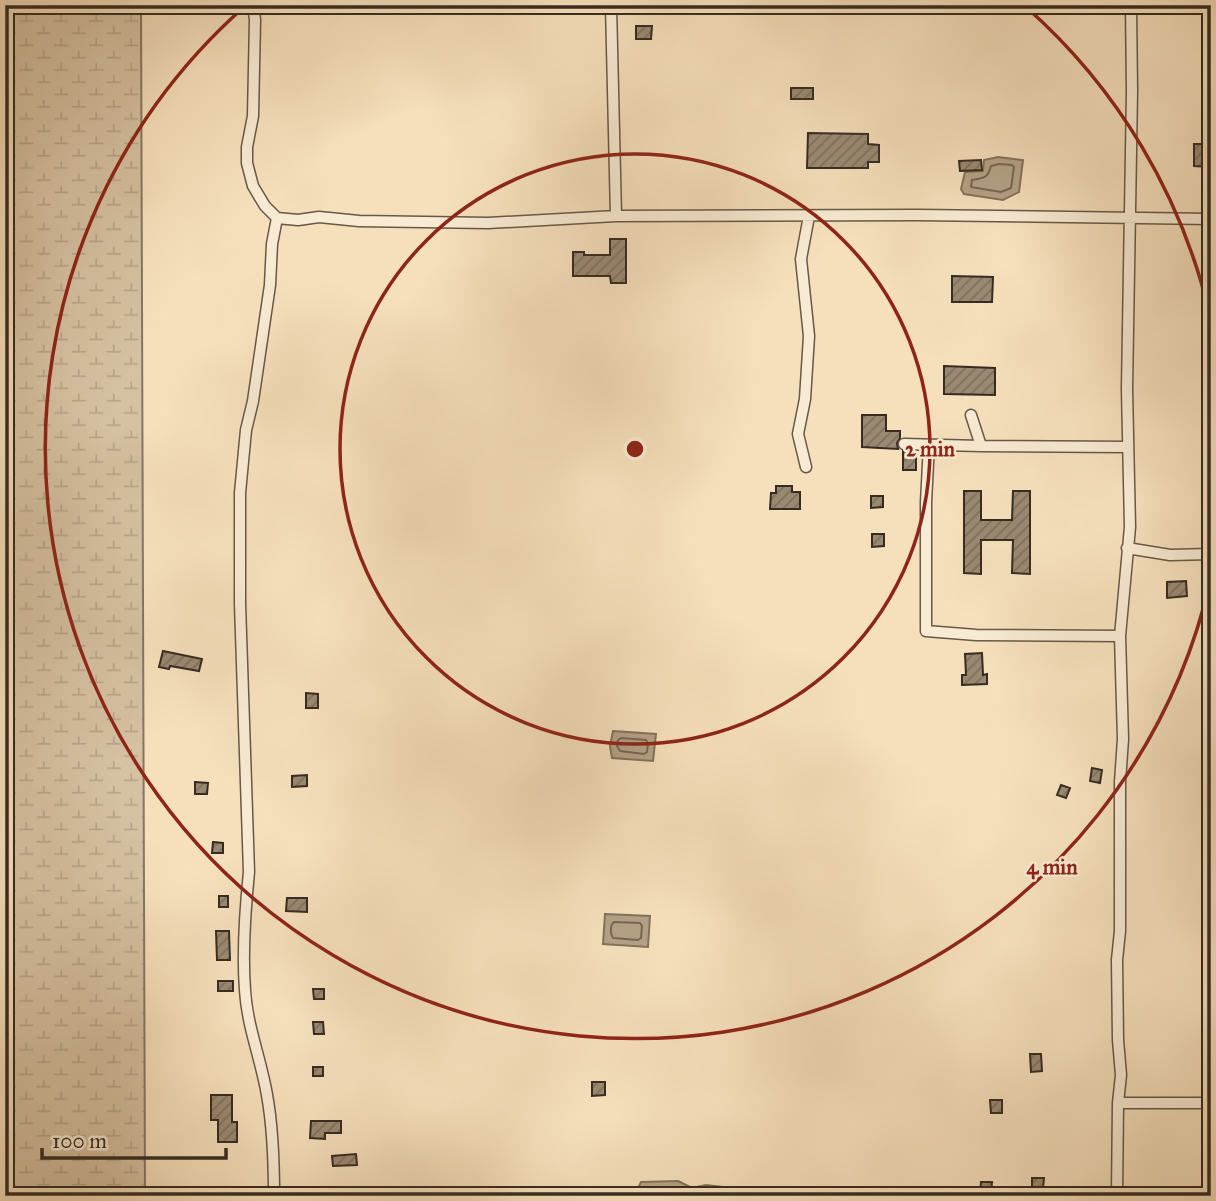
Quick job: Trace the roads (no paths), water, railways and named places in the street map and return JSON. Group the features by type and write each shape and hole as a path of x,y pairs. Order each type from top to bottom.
{"street":[{"path":"253,5 253,116 247,163 253,186 265,206 277,218 488,223 616,216 917,215 1211,219"},
{"path":"611,5 616,216"},
{"path":"1117,1196 1121,1075 1117,960 1120,931 1120,782 1123,739 1120,636 1130,527 1127,389 1131,5"},
{"path":"806,467 798,434 805,399 809,336 801,259 809,216"},
{"path":"274,1196 274,1154 267,1093 251,1033 245,990 244,917 248,872 240,604 240,493 246,430 253,401 270,285 272,244 277,218"},
{"path":"971,415 981,446"},
{"path":"905,444 1128,447"},
{"path":"929,444 926,631 976,635 1120,636"},
{"path":"1127,548 1170,555 1211,554"},
{"path":"1118,1103 1211,1103"}],"water":[{"path":"998,157 1023,160 1019,192 1003,200 964,194 961,189 965,172 983,171 984,160"},
{"path":"613,731 656,734 653,761 612,758 610,746"},
{"path":"605,914 650,916 648,947 603,944"},
{"path":"678,1181 692,1188 706,1185 731,1188 731,1196 641,1196 638,1188 641,1182"}]}
